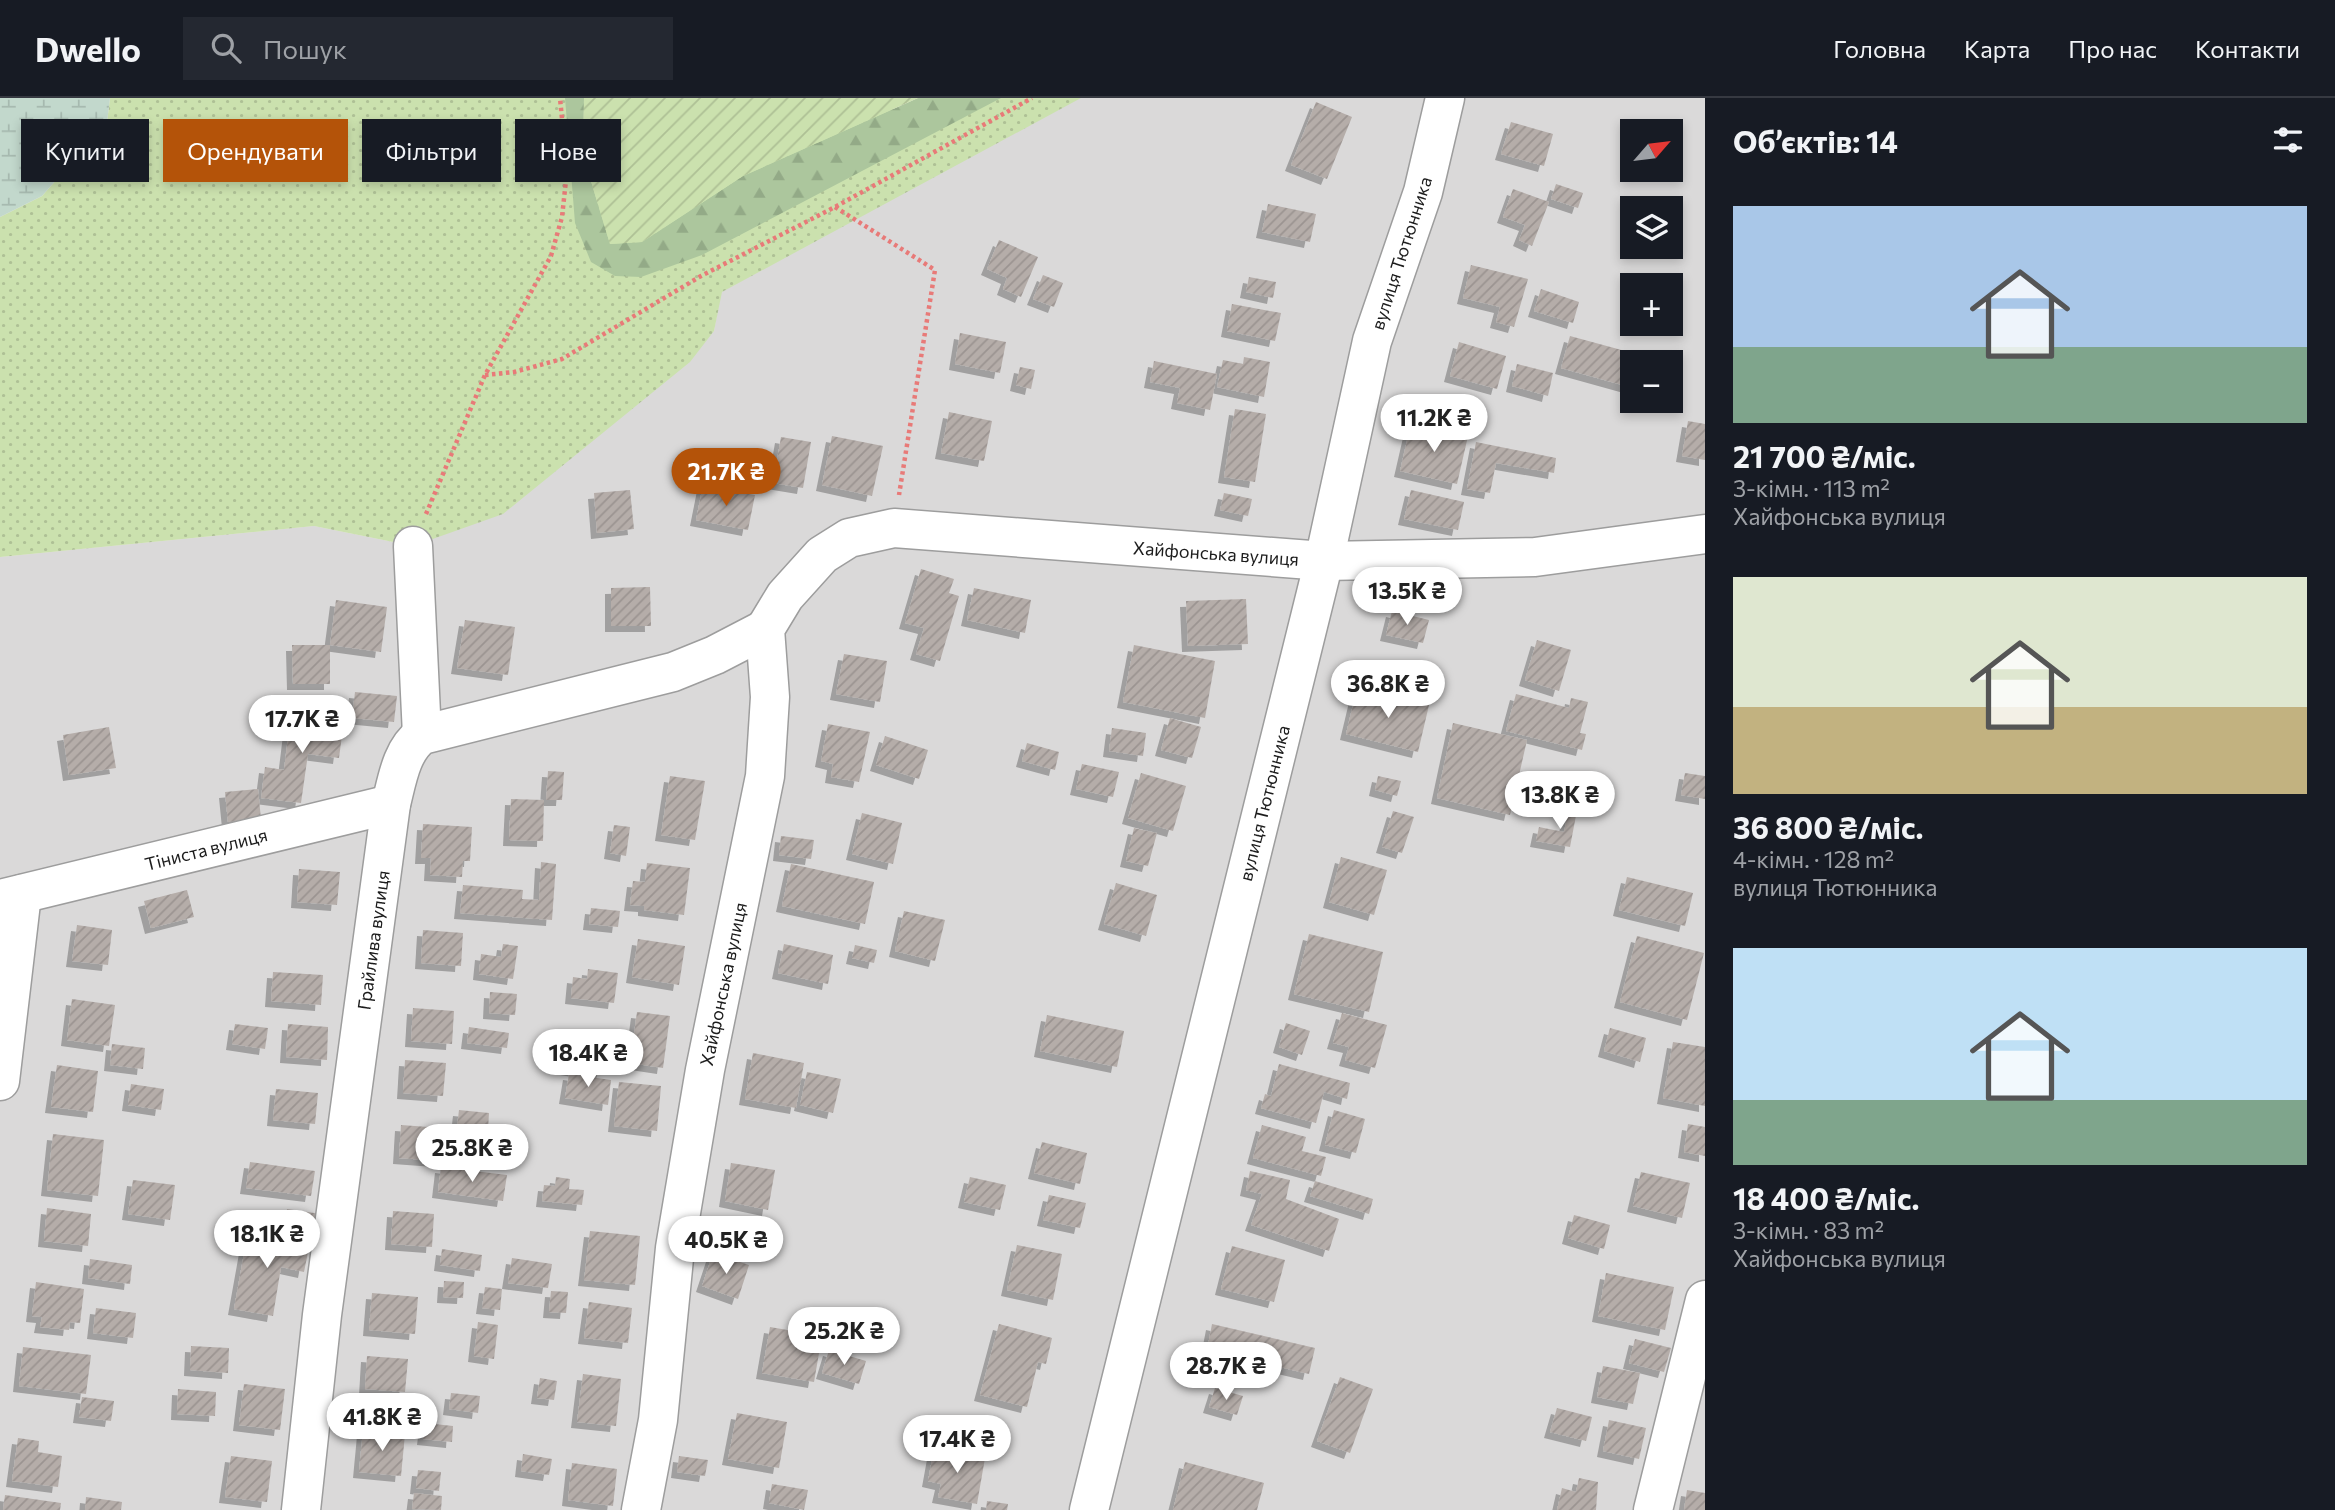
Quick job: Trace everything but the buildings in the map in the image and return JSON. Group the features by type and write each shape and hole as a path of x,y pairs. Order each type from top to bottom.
{"street":[{"name":"вулиця Тютюнника","path":"1089,1510 1324,561 1372,341 1423,192 1445,98"},
{"name":"Хайфонська вулиця","path":"642,1510 656,1432 675,1248 705,1070 765,776 770,697 765,629 785,596 822,555 849,538 894,527 1324,561 1535,557 1705,534"},
{"path":"413,546 422,736 673,672 715,655 765,629"},
{"name":"Грайлива вулиця","path":"301,1510 324,1301 391,804 404,758 414,741 422,736"},
{"name":"Тіниста вулиця","path":"0,1081 11,896 391,804"},
{"path":"1653,1510 1705,1300"}],"path":[{"path":"413,546 485,375 551,256 559,230 566,171 560,98"},
{"path":"485,375 514,372 562,359 701,276 835,207 1032,98"},
{"path":"835,207 935,270 894,527"}],"shaded area":[{"path":"1077,98 1705,98 1705,1510 0,1510 0,557 314,526 413,546 714,331 721,292"}],"green space":[{"path":"0,98 110,98 107,119 21,119 21,182 54,182 42,196 0,217"},
{"path":"110,98 584,98 584,119 515,119 515,182 621,182 621,149 900,108 918,98 1081,98 722,292 714,331 690,362 503,514 413,546 314,526 0,557 0,217 42,196 54,182 149,182 149,119 107,119"},
{"path":"565,98 584,98 584,119 567,119"},
{"path":"584,98 918,98 743,176 642,242 610,244 591,182 621,182 621,119 584,119"},
{"path":"918,98 1001,98 702,255 641,277 615,276 591,262 575,223 572,182 591,182 610,244 642,242 743,176"}]}
